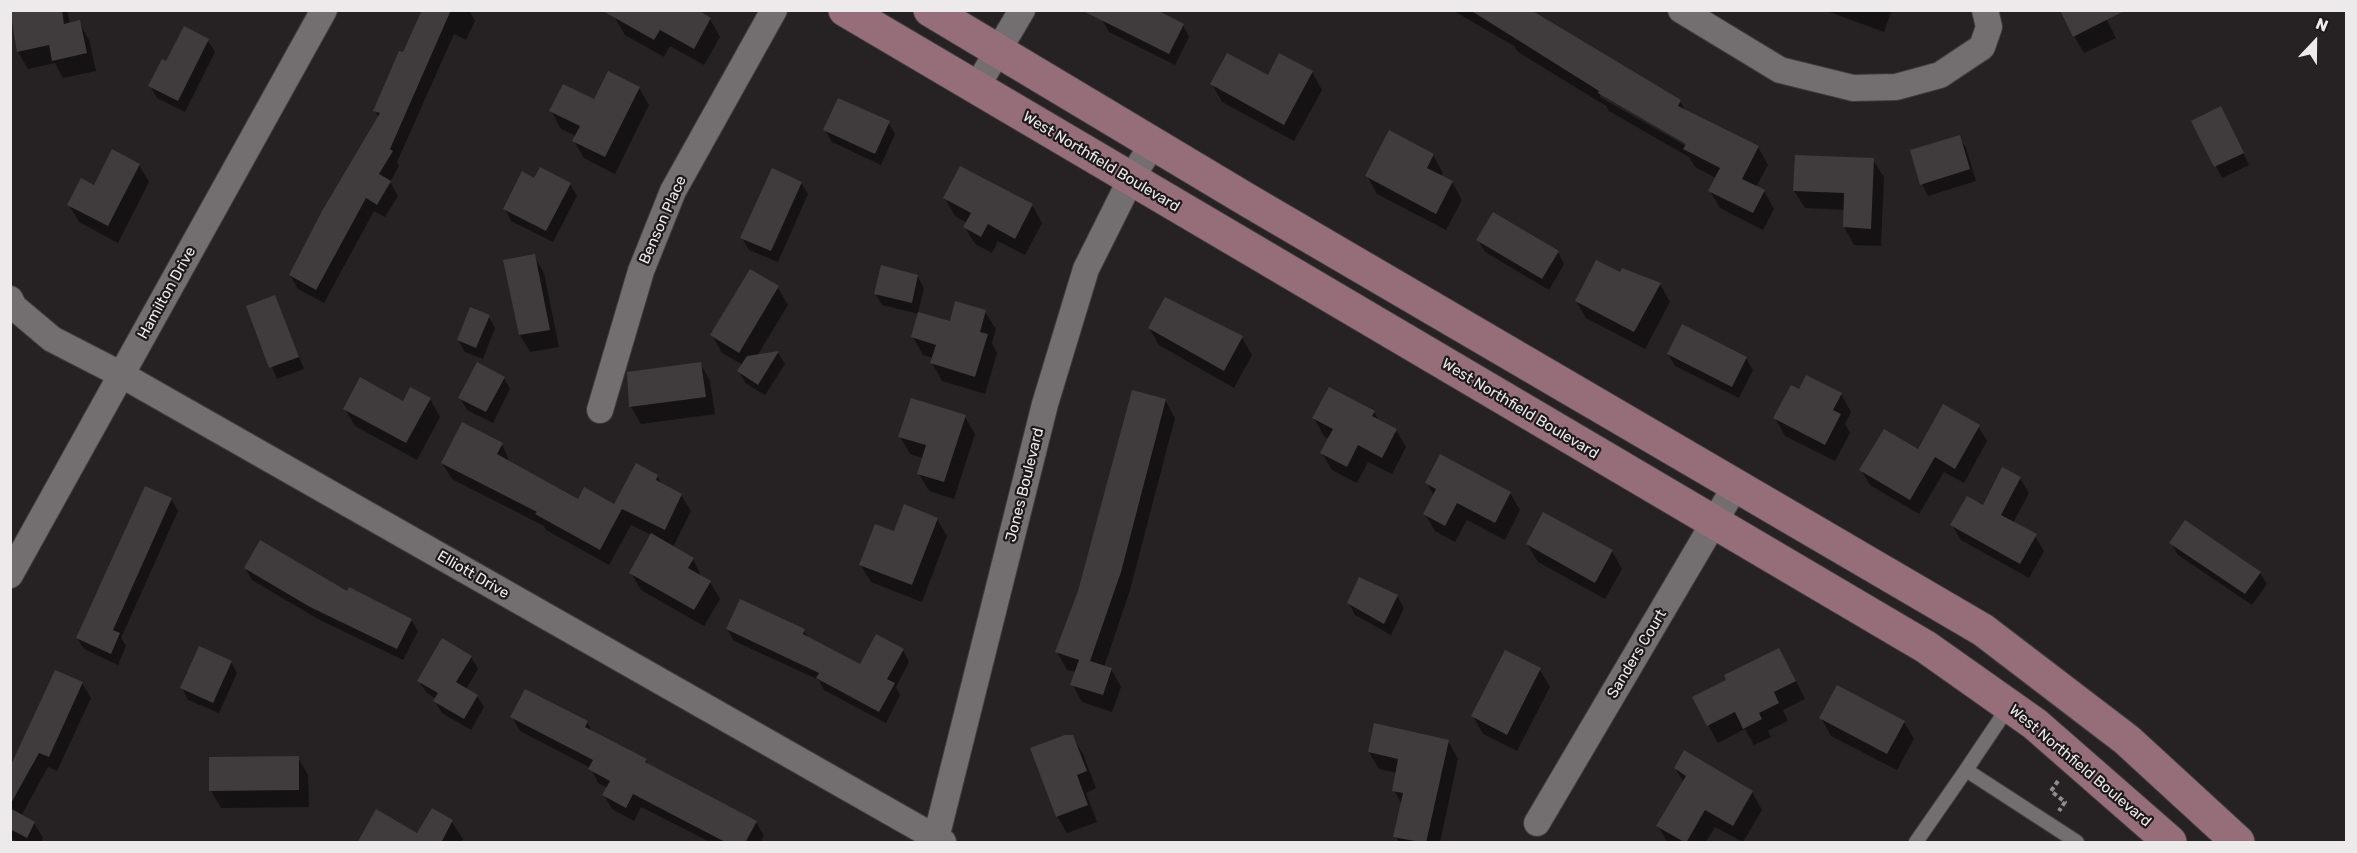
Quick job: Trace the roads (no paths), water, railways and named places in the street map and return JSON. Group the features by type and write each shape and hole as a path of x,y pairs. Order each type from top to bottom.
{"main road":[{"name":"West Northfield Boulevard","path":"845,10 1926,647 2035,724 2170,843"},
{"path":"930,10 1983,630 2127,740 2238,843"}],"street":[{"name":"Hamilton Drive","path":"10,575 324,10"},
{"name":"Benson Place","path":"600,410 640,271 673,191 774,10"},
{"path":"976,88 1022,10"},
{"path":"1681,11 1780,70 1854,88 1896,87 1940,75 1982,47 1989,27 1985,10"},
{"name":"Jones Boulevard","path":"938,841 1045,404 1086,269 1131,179 1153,143"},
{"name":"Elliott Drive","path":"10,299 14,306 52,339 122,375 938,841"},
{"name":"Sanders Court","path":"1537,823 1736,486"}],"lane":[{"path":"1916,843 2009,706"},
{"path":"1966,770 2077,843"}]}
